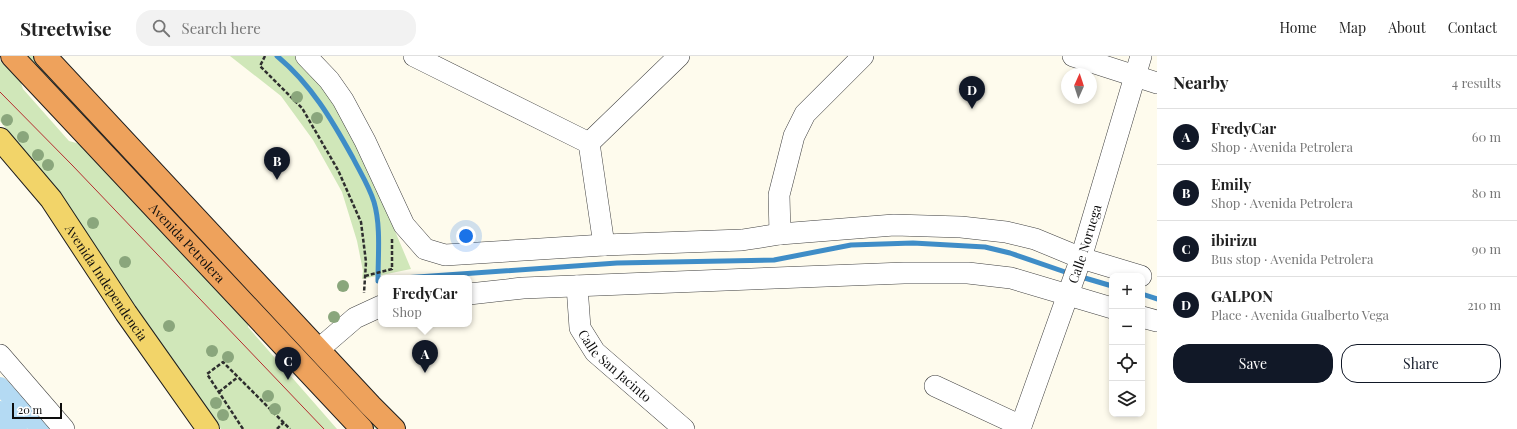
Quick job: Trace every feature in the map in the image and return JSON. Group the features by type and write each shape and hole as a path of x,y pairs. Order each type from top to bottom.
{"highway":[{"name":"Avenida Petrolera","path":"12,56 362,429"},
{"name":"Avenida Petrolera","path":"45,56 394,429"}],"main road":[{"name":"Avenida Independencia","path":"0,139 51,199 126,313 208,429"}],"street":[{"path":"306,56 329,80 343,100 365,140 404,225 425,249 446,255 604,245 742,240 780,234 894,225 961,227 1006,232 1035,239 1074,276 1109,305"},
{"path":"589,143 678,56"},
{"path":"780,234 779,195 794,136 805,114 864,56"},
{"path":"1073,56 1157,83"},
{"name":"Calle Noruega","path":"1020,428 1074,276 1141,56"},
{"path":"417,57 589,143"},
{"path":"589,143 604,245"},
{"path":"472,294 523,288 904,273 968,273 1011,278 1109,276"},
{"path":"1145,277 1157,281"},
{"name":"Calle San Jacinto","path":"577,286 580,328 591,347 684,429"},
{"path":"319,349 355,318 372,310"},
{"path":"1145,318 1157,321"},
{"path":"0,355 64,429"},
{"path":"935,386 1020,428"}],"path":[{"path":"265,56 260,66 302,108 338,170 361,222 366,262 365,276 372,310"},
{"path":"365,276 384,271"},
{"path":"243,429 208,374 223,362 290,429"},
{"path":"219,392 238,377"},
{"path":"277,429 284,422"}],"green space":[{"path":"25,56 33,56 385,429 376,429 362,415"},
{"path":"230,56 295,56 307,67 327,92 343,119 382,202 411,269 362,279 363,271 357,241 342,192 313,140 281,96"},
{"path":"0,61 20,80 23,89 69,141 80,144 248,316 248,327 337,429 221,429 47,179 0,121"}],"waterway":[{"path":"277,56 300,78 320,103 329,116 367,185 374,202 378,221 378,275"},
{"path":"446,275 617,263 774,260 851,245 913,243 985,247 1010,253 1071,274"},
{"path":"1078,276 1109,285"},
{"path":"1145,295 1157,299"},
{"path":"0,386 40,429"},
{"path":"0,416 12,429"}],"tram line":[{"path":"0,92 73,166 324,429"}],"place":[{"name":"GALPON","path":"972,109"},
{"name":"Emily","path":"277,180"},
{"name":"FredyCar","path":"425,373"},
{"name":"ibirizu","path":"288,380"}]}
